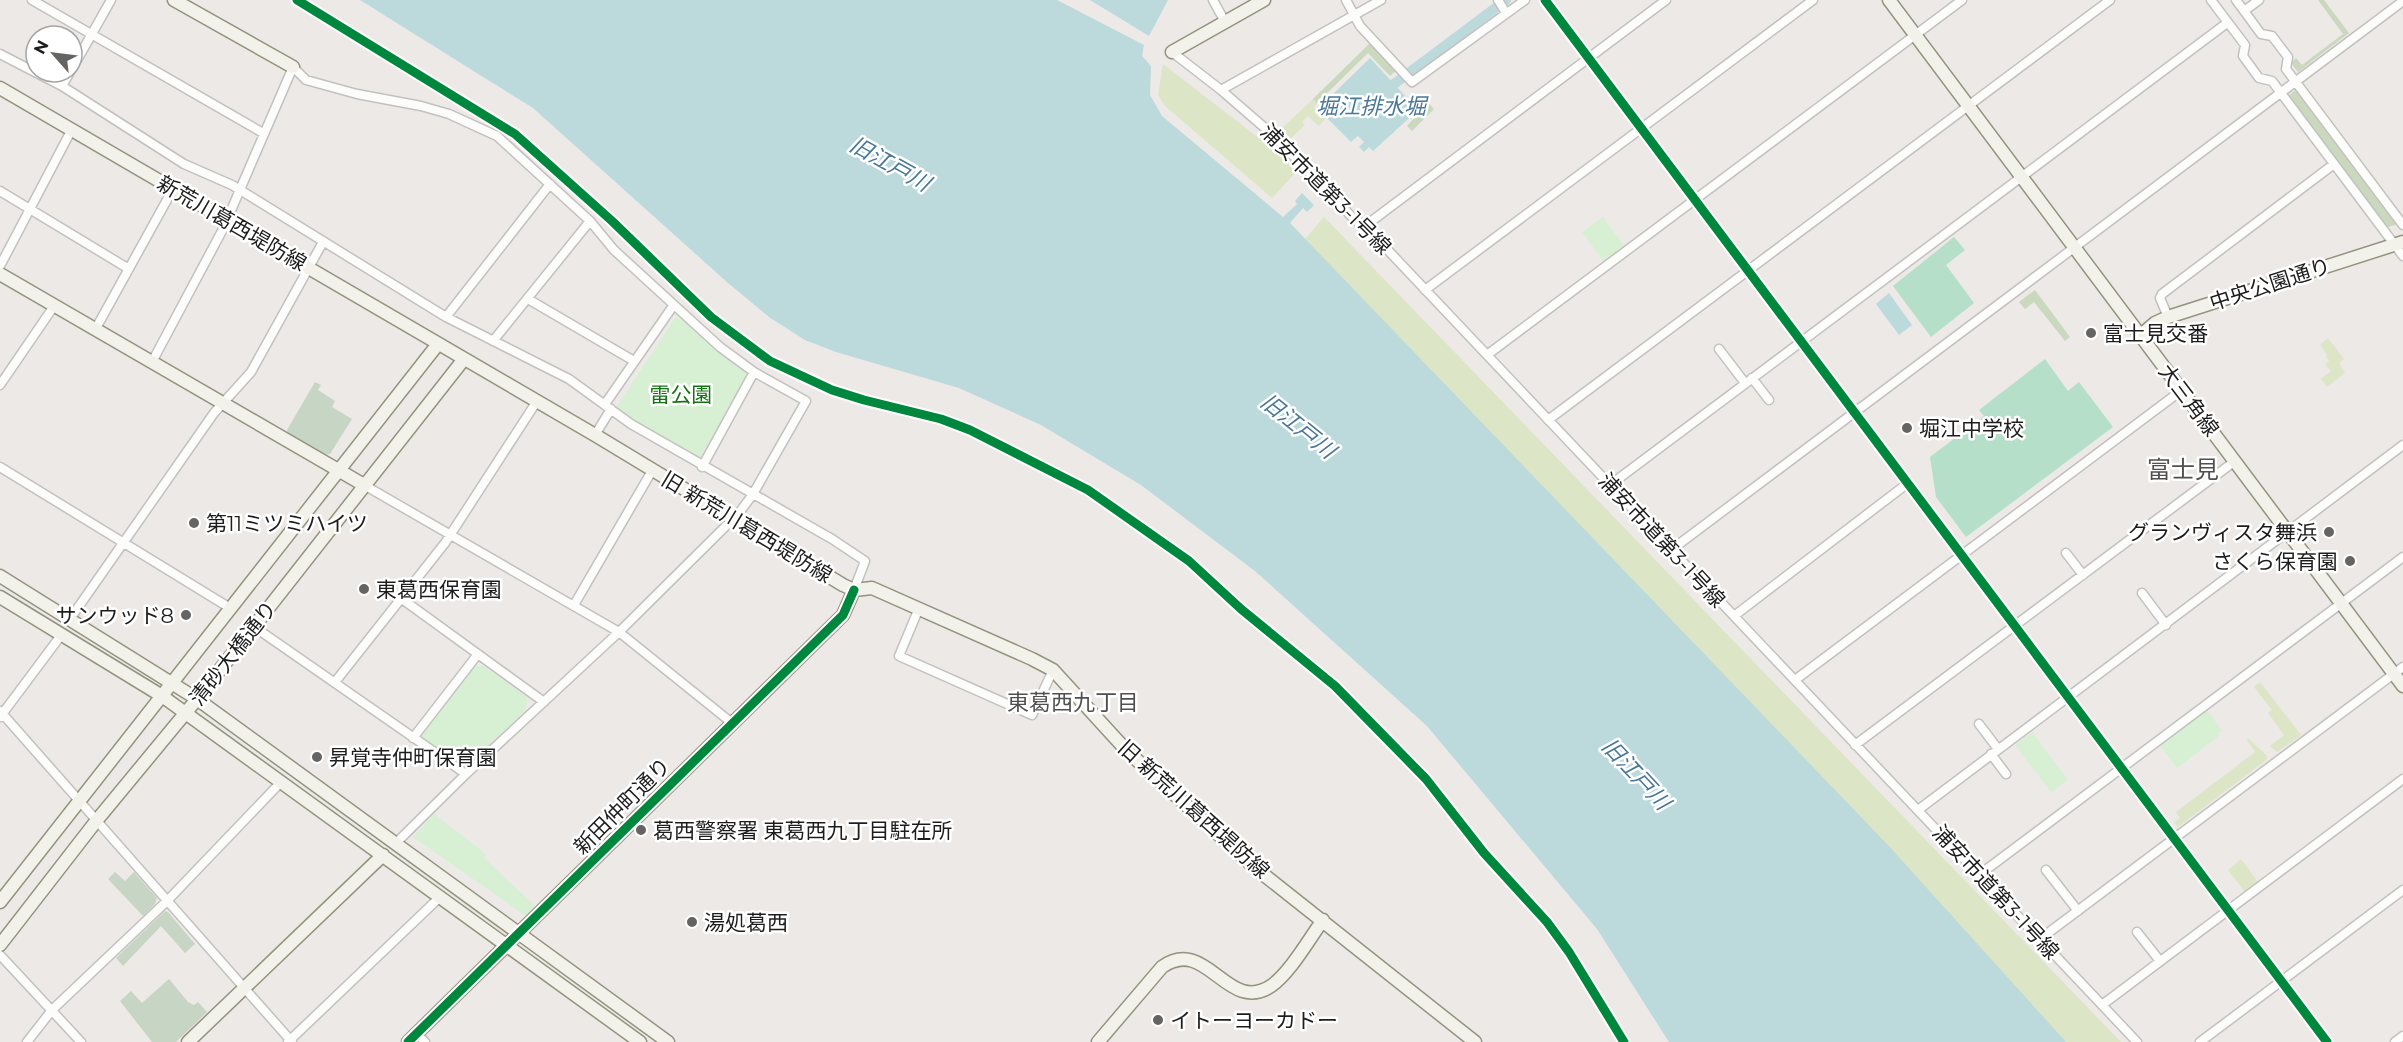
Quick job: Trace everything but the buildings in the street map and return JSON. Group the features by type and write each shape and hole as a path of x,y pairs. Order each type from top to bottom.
{"street":[{"path":"32,0 263,133"},
{"path":"84,48 111,0"},
{"path":"174,0 293,67 306,80 357,94 421,106 497,136 590,221 614,250 673,306 720,347 754,372 806,400 753,494 734,518 619,632 466,774 396,843"},
{"path":"1213,0 1226,22"},
{"path":"1172,52 1264,0"},
{"path":"1346,0 1360,26 1413,82 1525,0"},
{"path":"1221,90 1381,0"},
{"path":"1498,0 1506,13"},
{"path":"1545,0 2327,1042"},
{"path":"1365,226 1666,0"},
{"path":"1425,290 1813,0"},
{"name":"大三角線","path":"1889,0 2341,604 2398,670 2403,687"},
{"path":"1487,355 1962,0"},
{"path":"1548,420 2110,0"},
{"path":"2211,0 2244,45 2243,56 2259,78 2272,81 2334,165 2399,243 2403,256"},
{"path":"2236,0 2261,34 2272,36 2288,57 2286,69 2403,225"},
{"path":"2244,11 2259,0"},
{"path":"1671,550 2403,1"},
{"path":"1610,485 2228,23"},
{"name":"浦安市道第3-1号線","path":"1172,52 1273,135 1355,220 1365,226 2138,1042"},
{"path":"0,54 62,86 184,164 239,190 446,316 569,379 631,424 832,539 865,561 854,590"},
{"path":"152,362 227,220 293,67"},
{"name":"新荒川葛西堤防線","path":"0,88 464,359"},
{"path":"0,266 72,129"},
{"path":"2168,317 2160,298 2162,294 2334,165"},
{"path":"446,316 550,184"},
{"path":"95,330 173,189"},
{"path":"0,191 129,269"},
{"path":"493,341 590,221"},
{"path":"70,619 214,413 251,372 323,242"},
{"name":"中央公園通り","path":"2141,335 2156,322 2168,317 2399,243"},
{"path":"0,274 619,632 732,723"},
{"path":"528,299 634,361"},
{"path":"0,385 54,306"},
{"path":"595,435 608,406 634,361 673,306"},
{"name":"清砂大橋通り","path":"0,902 438,344"},
{"path":"1719,349 1769,400"},
{"name":"清砂大橋通り","path":"0,945 97,820 186,713 464,359"},
{"name":"旧 新荒川葛西堤防線","path":"464,359 854,590 872,588 1053,670 1127,751 1254,867 1474,1042"},
{"path":"702,466 754,372"},
{"path":"1795,680 2182,390"},
{"path":"335,682 451,535 537,401"},
{"path":"1918,810 2403,445"},
{"path":"1855,745 2235,461"},
{"path":"0,467 230,608"},
{"path":"574,605 653,469"},
{"path":"1734,616 1908,483"},
{"path":"2066,553 2083,575"},
{"path":"1979,875 2403,557"},
{"path":"0,576 197,699 668,1042"},
{"name":"新田仲町通り","path":"417,1039 520,933 843,615 854,590"},
{"path":"2142,593 2166,625"},
{"path":"0,597 162,696 640,1042"},
{"path":"402,599 544,702"},
{"path":"919,608 899,656 1032,715 1053,670"},
{"path":"253,626 466,774"},
{"path":"62,634 1,714 81,801 290,1041 440,897"},
{"path":"413,738 478,654"},
{"path":"2040,939 2398,670"},
{"path":"1979,724 2006,774"},
{"path":"2102,1005 2403,779"},
{"path":"27,1042 52,1011 168,900 281,782"},
{"path":"188,1042 383,855"},
{"path":"2046,870 2078,911"},
{"path":"2200,1042 2403,890"},
{"path":"1098,1042 1162,967 1172,960 1190,958 1216,974 1234,989 1247,992 1258,991 1270,986 1284,973 1323,920"},
{"path":"2138,932 2160,962"},
{"path":"0,955 81,1042"},
{"path":"2395,1042 2403,1036"}],"green space":[{"path":"2318,0 2324,0 2349,33 2298,72 2291,63 2296,58 2302,65 2343,34"},
{"path":"1371,42 1397,70 1390,76 1368,53 1317,103 1313,99"},
{"path":"1163,64 1299,169 1272,198 1165,106 1158,95"},
{"path":"2298,88 2398,224 2385,228 2288,96"},
{"path":"1420,94 1434,109 1412,131 1407,126 1421,111 1412,101"},
{"path":"1313,99 1317,103 1314,107 1326,118 1319,126 1308,116 1302,122 1305,125 1287,142 1278,132"},
{"path":"1324,217 2121,1042 2059,1042 1305,239"},
{"path":"1603,217 1625,247 1604,262 1582,232"},
{"path":"1954,237 1965,250 1946,265 1974,303 1931,337 1893,286"},
{"path":"2035,290 2070,337 2065,341 2034,302 2025,309 2019,302"},
{"name":"雷公園","path":"675,318 681,318 717,351 745,371 746,376 700,458 696,460 615,409"},
{"path":"2328,338 2344,359 2339,363 2345,373 2327,387 2321,379 2331,371 2325,364 2329,361 2320,345"},
{"path":"2045,359 2068,391 2079,382 2113,427 1966,537 1936,497 1930,457 1984,416 1979,410"},
{"path":"315,382 321,385 318,390 335,401 332,407 352,419 330,454 323,455 288,434 287,430"},
{"path":"471,666 483,666 527,696 526,711 464,768 420,737 421,730"},
{"path":"2260,682 2301,735 2277,752 2270,746 2284,735 2268,713 2272,710 2254,687"},
{"path":"2207,710 2222,731 2218,733 2220,735 2177,768 2160,746"},
{"path":"2032,732 2068,780 2051,792 2015,745"},
{"path":"2248,738 2267,756 2266,760 2178,827 2174,822 2180,818 2176,812 2255,752"},
{"path":"434,814 486,854 484,858 535,906 526,916 413,837"},
{"path":"2241,859 2258,882 2245,892 2228,870"},
{"path":"115,872 125,881 134,872 157,898 155,904 143,916 108,879"},
{"path":"165,911 195,944 185,953 161,926 123,966 116,958"},
{"path":"169,979 188,1002 194,1005 198,1002 207,1012 176,1042 152,1042 120,1001 131,991 142,1003"}],"water":[{"name":"旧江戸川","path":"360,0 1057,0 1144,45 1142,56 1151,66 1150,95 1162,116 1283,217 1297,204 1295,201 1302,193 1314,205 1307,212 1303,208 1290,223 1887,844 2066,1042 1669,1042 1597,929 1427,726 1255,571 1141,485 1041,425 959,388 836,352 805,340 769,317 728,283 533,108"},
{"path":"1090,0 1168,0 1149,36"},
{"name":"堀江排水堀","path":"1370,58 1418,110 1373,151 1369,147 1364,152 1359,147 1364,142 1358,136 1351,142 1328,119 1332,107 1328,99"},
{"path":"1889,293 1912,325 1899,335 1876,304"}],"waterway":[{"path":"1394,84 1506,0"}],"cycle path":[{"path":"297,0 515,134 612,221 711,317 770,361 832,390 941,419 970,430 1088,490 1189,561 1241,609 1335,686 1426,779 1484,853 1547,922 1569,952 1624,1042"},
{"path":"1545,0 2327,1042"},
{"path":"408,1042 843,615 854,590"}],"place":[{"name":"富士見交番","path":"2091,333"},
{"name":"堀江中学校","path":"1907,428"},
{"name":"第11ミツミハイツ","path":"194,523"},
{"name":"グランヴィスタ舞浜","path":"2329,532"},
{"name":"さくら保育園","path":"2350,561"},
{"name":"東葛西保育園","path":"364,589"},
{"name":"サンウッド8","path":"186,615"},
{"name":"昇覚寺仲町保育園","path":"317,757"},
{"name":"葛西警察署 東葛西九丁目駐在所","path":"641,830"},
{"name":"湯処葛西","path":"692,922"},
{"name":"イトーヨーカドー","path":"1158,1020"}],"district":[{"name":"富士見","path":"2183,469"},
{"name":"東葛西九丁目","path":"1073,702"}]}
